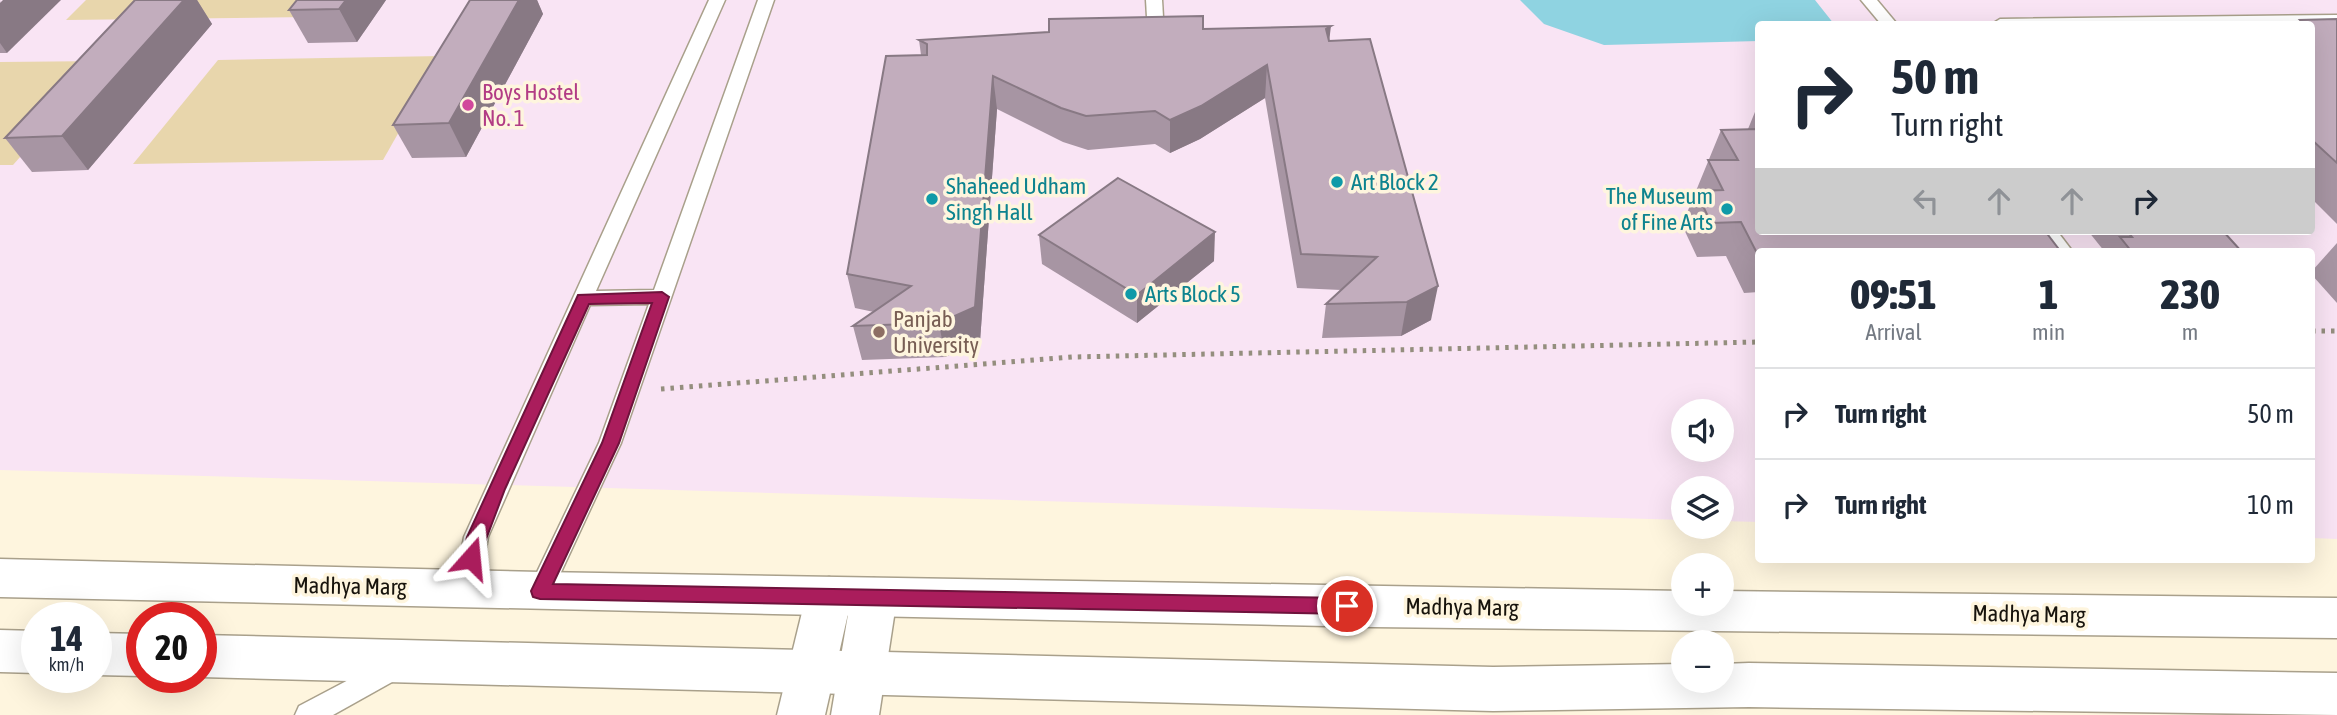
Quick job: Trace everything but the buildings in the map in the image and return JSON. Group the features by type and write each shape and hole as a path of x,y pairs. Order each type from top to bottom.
{"main road":[{"name":"Madhya Marg","path":"0,578 1360,606 2337,618"},
{"path":"805,693 829,596"},
{"path":"858,694 874,597"},
{"path":"0,651 21,652"},
{"path":"217,656 405,662 805,693 858,694 1749,685 2337,695"}],"lane":[{"path":"467,588 476,537 717,0"},
{"path":"540,591 610,443 766,0"},
{"path":"1154,0 1156,34"},
{"path":"1869,0 1886,21"},
{"path":"2253,21 2337,20"},
{"path":"583,298 662,297"},
{"path":"308,715 405,662"}],"path":[{"path":"2315,331 2337,331"},
{"path":"629,391 1073,357 1755,342"}],"shaded area":[{"name":"Panjab University","path":"0,0 2337,0 2337,539 2315,538 2315,248 1755,248 1755,522 1734,521 1734,476 1671,476 1671,520 0,470"},
{"path":"86,0 320,0 307,17 66,20"},
{"path":"442,56 383,160 133,164 218,60"},
{"path":"105,61 13,165 0,165 0,62"}],"water":[{"path":"1520,0 1815,0 1832,21 1755,21 1755,41 1604,45 1544,24"}],"place":[{"name":"Boys Hostel No. 1","path":"468,105"},
{"name":"Art Block 2","path":"1337,182"},
{"name":"Shaheed Udham Singh Hall","path":"932,199"},
{"name":"The Museum of Fine Arts","path":"1727,209"},
{"name":"Arts Block 5","path":"1131,294"},
{"name":"Panjab University","path":"879,332"}],"route":[{"path":"471,558 476,537 496,489 583,298 662,297 610,443 540,591 1347,606"}]}
